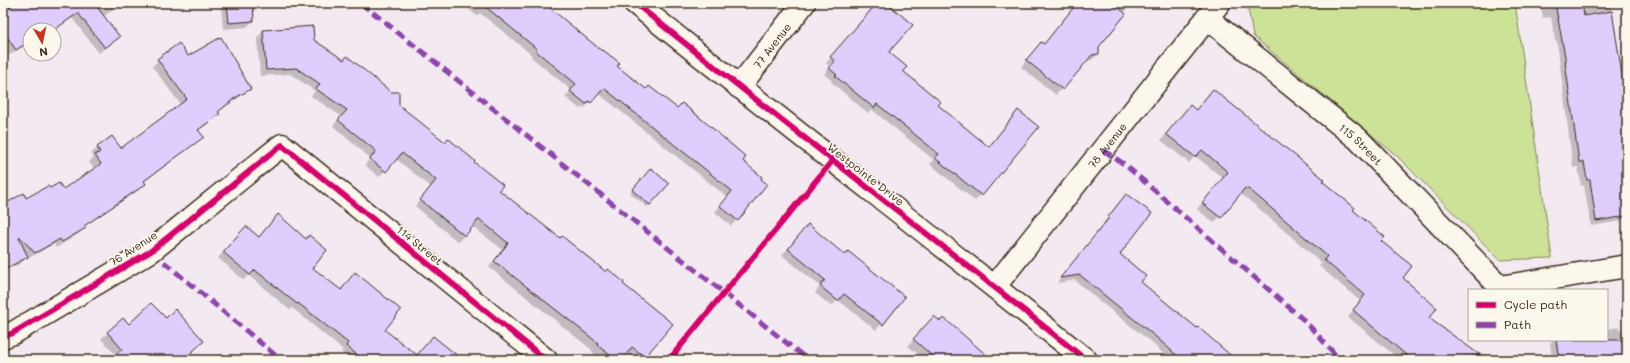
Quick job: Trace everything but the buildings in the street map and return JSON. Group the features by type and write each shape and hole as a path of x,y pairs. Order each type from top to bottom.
{"street":[{"name":"Westpointe Drive","path":"635,3 738,87 995,286 1086,360"},
{"name":"77 Avenue","path":"738,87 804,3"},
{"name":"78 Avenue","path":"995,286 1213,10"},
{"name":"115 Street","path":"1213,10 1358,139 1500,286 1627,266"},
{"name":"76 Avenue","path":"3,338 151,251 282,145"},
{"name":"114 Street","path":"282,145 546,360"}],"green space":[{"path":"1247,3 1515,3 1552,258 1500,260 1397,156 1253,36"}],"marked path":[{"path":"361,3 808,360"},
{"path":"1103,150 1124,164 1306,322 1340,360"},
{"path":"164,262 281,360"}],"cycle path":[{"path":"635,3 1086,360"},
{"path":"3,337 13,333 151,251 282,145 546,360"},
{"path":"669,360 833,160"}]}
